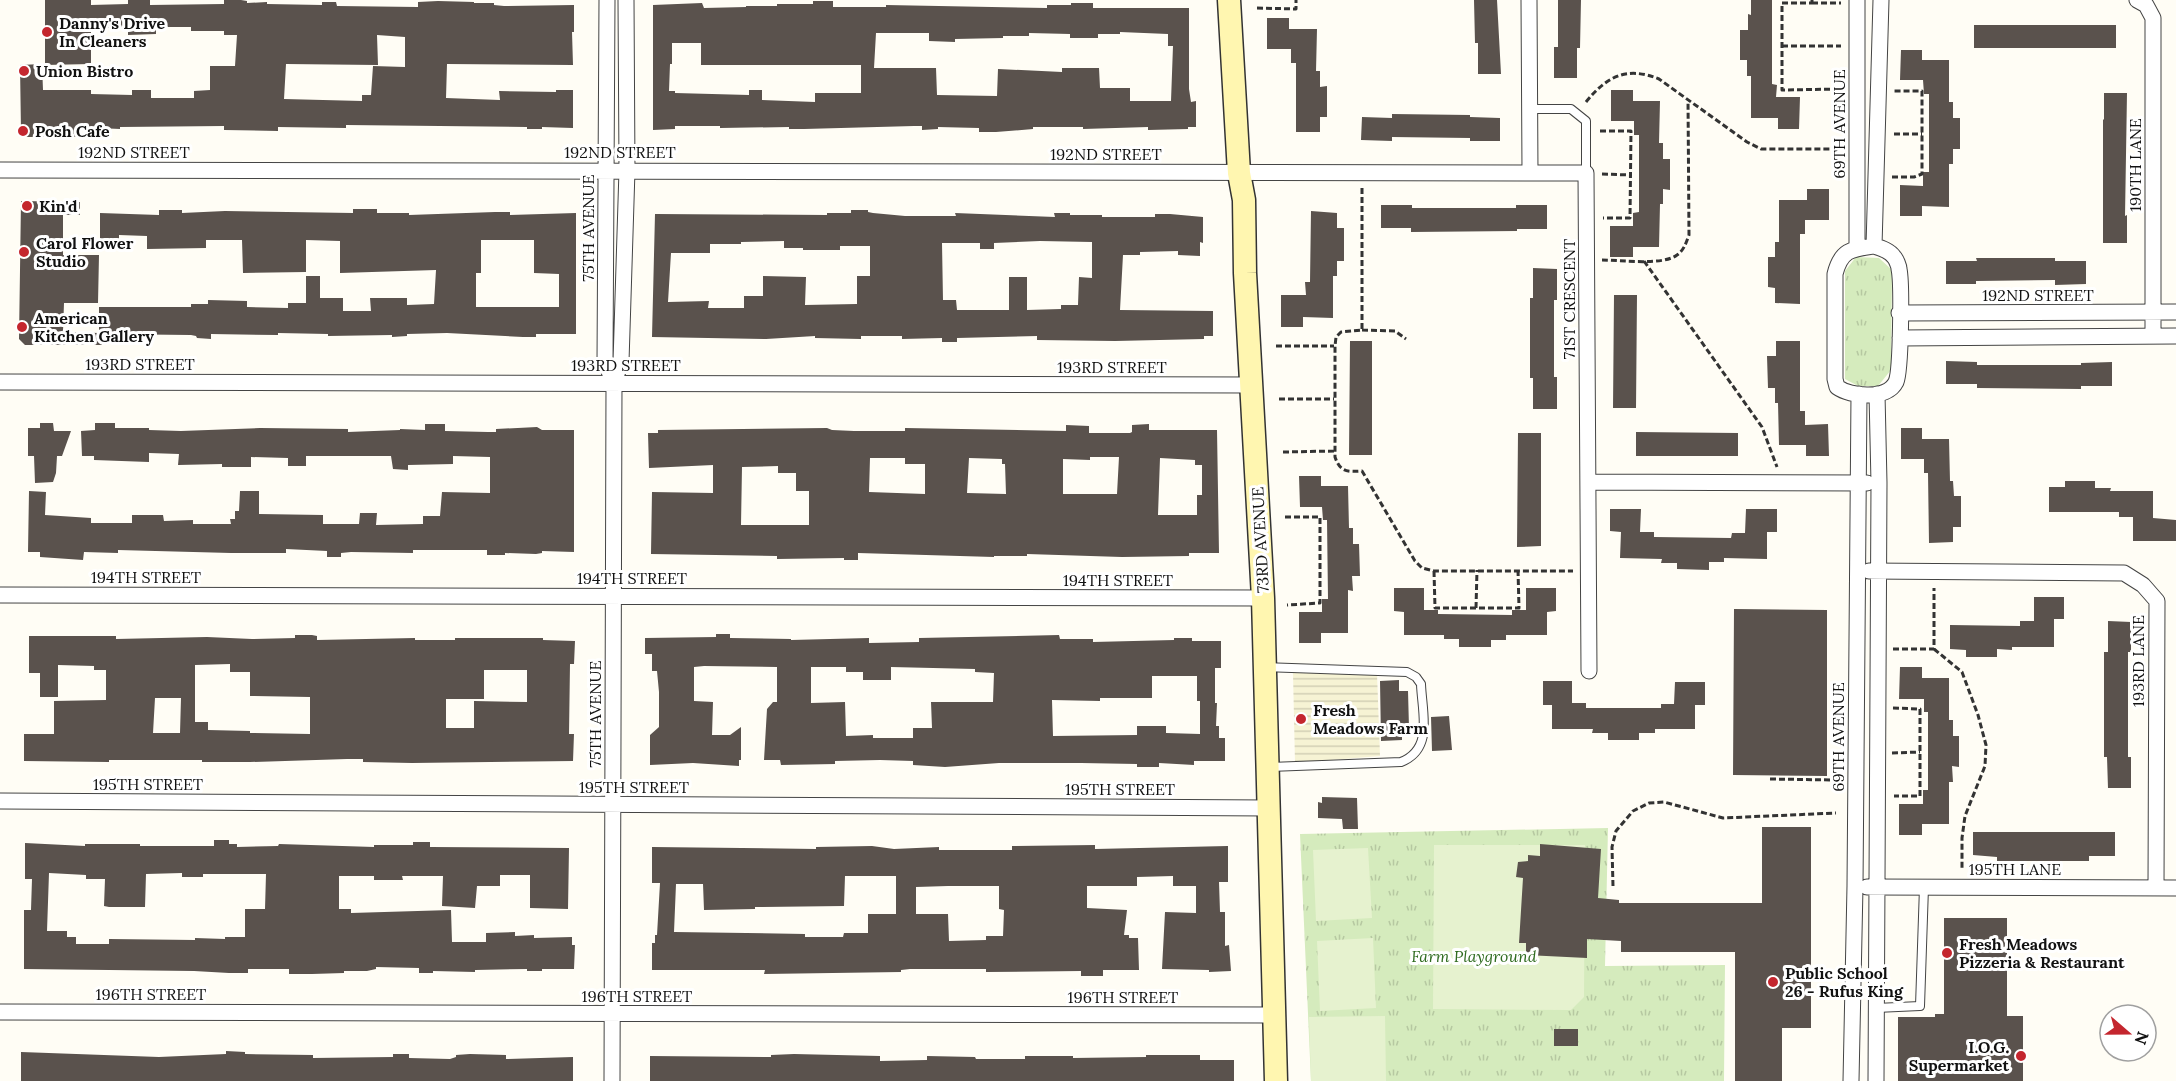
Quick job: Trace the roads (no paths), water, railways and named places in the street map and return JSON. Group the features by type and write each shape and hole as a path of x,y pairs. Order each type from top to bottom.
{"street":[{"name":"75TH AVENUE","path":"607,0 605,362 614,383"},
{"name":"75TH AVENUE","path":"612,1081 614,383 621,362 627,170 626,0"},
{"name":"73RD AVENUE","path":"1229,0 1239,172 1244,200 1245,273 1263,598 1276,1081"},
{"path":"1529,0 1530,172"},
{"name":"69TH AVENUE","path":"1857,0 1857,248"},
{"path":"1874,246 1881,0"},
{"name":"190TH LANE","path":"2137,0 2146,5 2153,18 2153,336"},
{"name":"192ND STREET","path":"0,170 1239,172"},
{"path":"1239,172 1593,174"},
{"name":"71ST CRESCENT","path":"1589,671 1588,482 1593,174"},
{"path":"1874,246 1885,249 1893,255 1899,269 1900,339 1896,381 1889,390 1877,394 1846,393 1837,387 1835,379 1834,274 1845,252 1874,246"},
{"name":"192ND STREET","path":"1899,313 2176,312"},
{"path":"1900,339 2176,336"},
{"name":"193RD STREET","path":"0,382 1252,385"},
{"name":"69TH AVENUE","path":"1851,1081 1855,886 1858,394"},
{"path":"1876,1081 1879,483 1877,394"},
{"path":"1588,482 1879,483"},
{"name":"193RD LANE","path":"1857,572 2124,573 2144,585 2157,601 2156,887"},
{"name":"194TH STREET","path":"0,595 1263,598"},
{"name":"195TH STREET","path":"0,801 1268,808"},
{"name":"195TH LANE","path":"1855,886 2176,888"},
{"name":"196TH STREET","path":"0,1012 1273,1015"}],"lane":[{"path":"1529,108 1571,109 1586,122 1593,174"},
{"path":"1264,667 1407,672 1416,677 1421,684 1424,738 1420,750 1413,757 1401,762 1267,768"},
{"path":"1876,1008 1920,1006 1924,887"}],"place":[{"name":"Danny's Drive In Cleaners","path":"47,32"},
{"name":"Union Bistro","path":"24,71"},
{"name":"Posh Cafe","path":"23,131"},
{"name":"Kin'd","path":"27,206"},
{"name":"Carol Flower Studio","path":"24,252"},
{"name":"American Kitchen Gallery","path":"22,327"},
{"name":"Fresh Meadows Farm","path":"1301,719"},
{"name":"Fresh Meadows Pizzeria & Restaurant","path":"1947,953"},
{"name":"Public School 26 - Rufus King","path":"1773,982"},
{"name":"I.O.G. Supermarket","path":"2021,1056"}],"park label":[{"name":"Farm Playground","path":"1474,956"}]}
